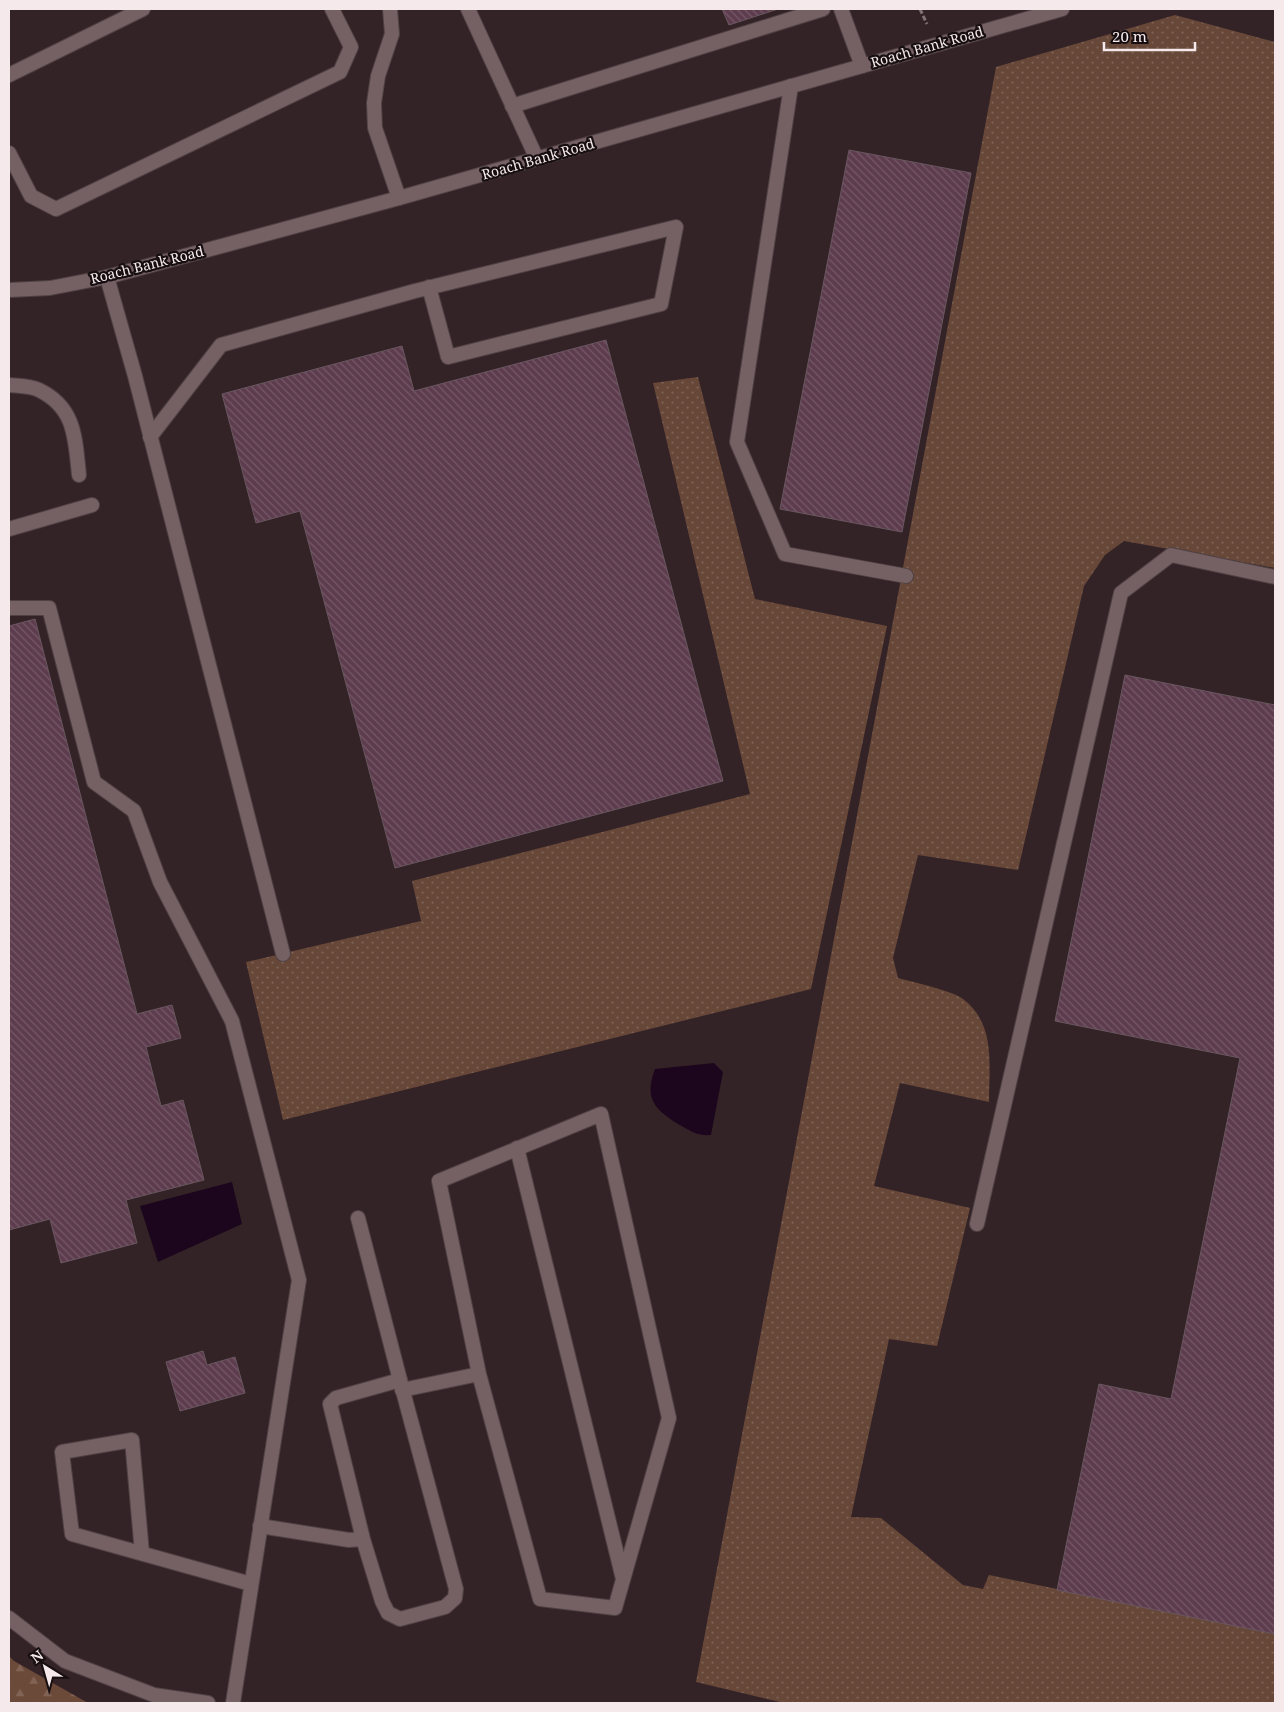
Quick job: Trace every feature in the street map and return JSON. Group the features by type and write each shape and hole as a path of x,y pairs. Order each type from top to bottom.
{"street":[{"path":"9,75 142,9"},
{"path":"9,154 31,196 56,209 340,72 351,47 332,9"},
{"path":"390,9 392,34 378,76 374,103 375,128 399,198"},
{"path":"468,9 537,159"},
{"path":"512,106 823,9"},
{"path":"841,9 862,66"},
{"name":"Roach Bank Road","path":"9,290 50,288 107,277 399,198 1062,9"},
{"path":"791,86 737,442 785,554 906,576"},
{"path":"150,437 221,345 429,287 676,227 661,304 448,357 429,287"},
{"path":"107,277 283,954"},
{"path":"9,385 38,389 64,408 74,428 79,475"},
{"path":"9,528 92,505"},
{"path":"977,1224 1121,593 1171,555 1275,577"},
{"path":"9,608 49,608 94,782 134,811 160,882 232,1021 299,1280 233,1703"},
{"path":"601,1114 669,1418 615,1608 540,1599 479,1374 439,1181 517,1148 601,1114"},
{"path":"517,1148 623,1580"},
{"path":"358,1218 401,1385 456,1589 455,1598 445,1608 400,1619 388,1613 382,1601 363,1539 330,1404 336,1398 401,1385 479,1374"},
{"path":"142,1553 132,1440 62,1452 72,1534 251,1584"},
{"path":"260,1526 349,1540 363,1539"},
{"path":"9,1618 65,1661 154,1695 208,1703"}],"shaded area":[{"path":"1175,15 1275,42 1275,568 1124,541 1105,555 1084,586 1018,870 918,855 893,958 898,978 951,993 963,999 974,1009 986,1033 989,1060 989,1102 900,1083 874,1186 970,1208 937,1346 889,1339 851,1517 881,1518 963,1585 983,1589 989,1575 1275,1634 1275,1703 784,1703 696,1682 996,67"},
{"path":"698,377 755,599 887,626 811,989 283,1120 246,962 421,921 412,881 750,794 653,383"},
{"path":"714,1063 723,1072 711,1135 701,1135 678,1124 657,1108 651,1095 652,1079 655,1069"},
{"path":"232,1182 242,1224 158,1262 140,1206"}],"green space":[{"path":"9,1656 14,1661 88,1703 9,1703"}],"building":[{"path":"722,9 778,9 729,25"},
{"path":"849,150 971,173 902,532 780,509"},
{"path":"606,340 723,781 395,868 300,511 256,523 222,394 402,346 414,391"},
{"path":"35,619 137,1014 172,1005 181,1038 146,1047 161,1106 183,1100 204,1180 126,1200 137,1243 61,1263 50,1219 9,1230 9,626"},
{"path":"1125,675 1275,705 1275,1634 1057,1590 1099,1384 1171,1399 1240,1058 1055,1021"},
{"path":"203,1351 207,1365 235,1357 245,1393 180,1411 166,1362"}]}
